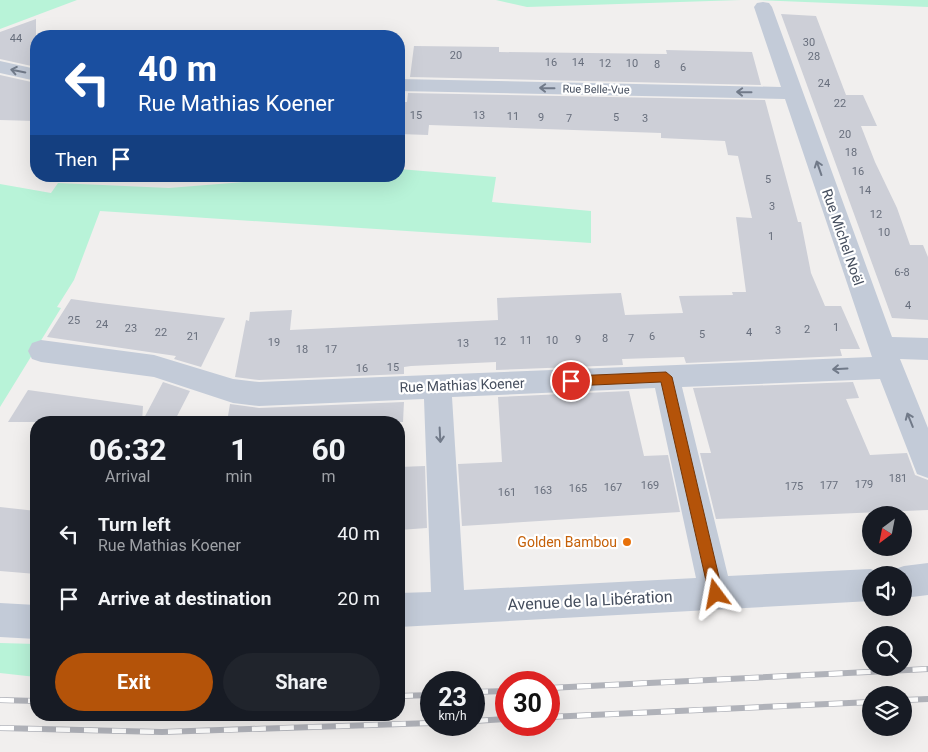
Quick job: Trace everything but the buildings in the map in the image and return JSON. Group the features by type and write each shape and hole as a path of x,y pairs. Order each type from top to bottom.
{"street":[{"name":"Rue Michel Noël","path":"764,7 885,357 928,465"},
{"path":"0,67 30,74"},
{"name":"Rue Belle-Vue","path":"405,86 793,92"},
{"name":"Rue Mathias Koener","path":"41,351 154,366 233,391 259,394 666,377 885,357 928,349"},
{"path":"666,377 716,594"},
{"path":"438,387 448,608"},
{"path":"912,581 928,579"},
{"name":"Avenue de la Libération","path":"405,610 862,586"},
{"path":"0,620 30,622"}],"green space":[{"path":"0,0 77,0 0,29"},
{"path":"496,0 741,0 527,7"},
{"path":"756,0 928,0 928,7"},
{"path":"405,169 496,177 492,202 591,211 591,243 100,211 74,280 57,307 61,308 0,407 0,184 51,193 58,183 169,188 244,182 405,182"},
{"path":"0,643 30,644 30,676 0,673"}],"railway":[{"path":"560,687 928,669"},
{"path":"485,692 495,691"},
{"path":"405,696 420,695"},
{"path":"912,700 928,699"},
{"path":"0,700 30,701"},
{"path":"560,716 862,702"},
{"path":"485,720 495,720"},
{"path":"0,728 162,732 420,723"}],"place":[{"name":"Golden Bambou","path":"627,542"}],"route":[{"path":"571,381 666,377 716,594"}]}
